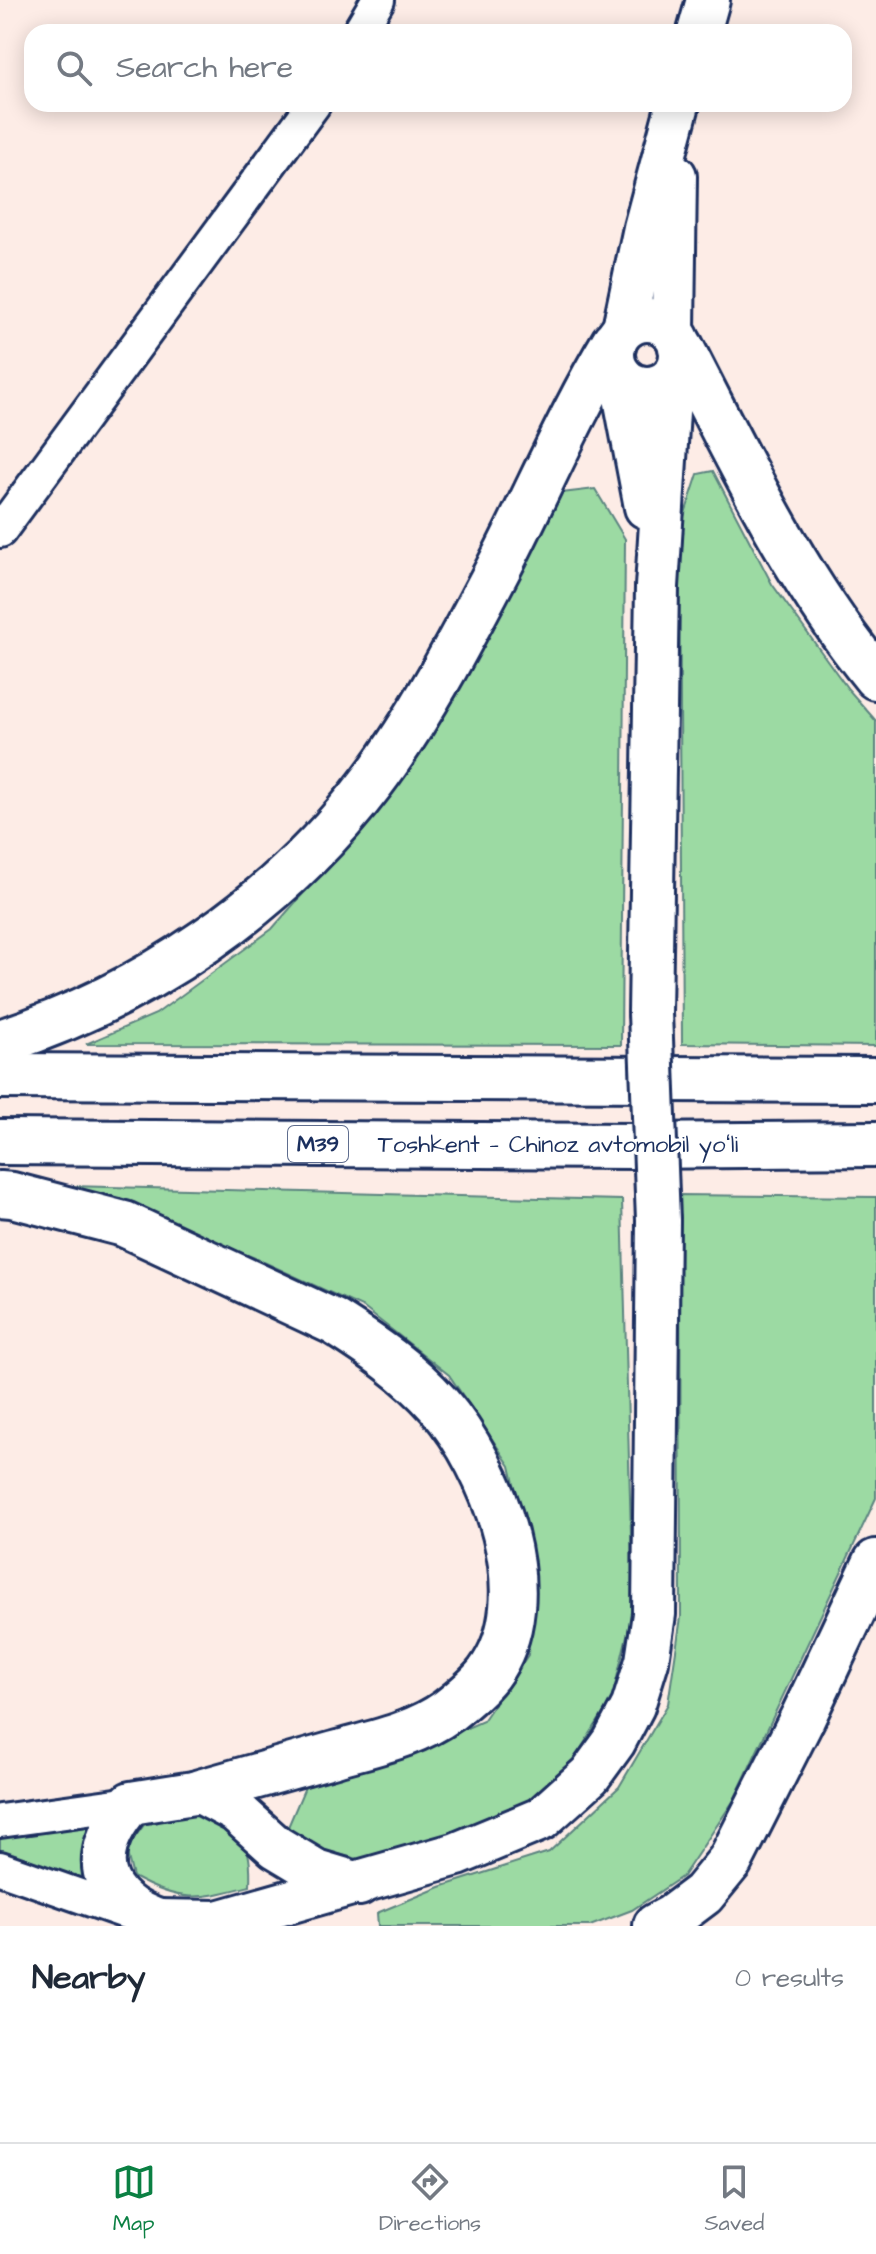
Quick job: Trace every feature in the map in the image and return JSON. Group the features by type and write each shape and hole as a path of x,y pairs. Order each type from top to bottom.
{"highway":[{"path":"0,1042 50,1026 186,954 238,918 271,890 340,821 372,782 459,643 620,349"},
{"path":"675,353 795,564 833,622 876,677"},
{"path":"0,1076 876,1080"},
{"name":"Toshkent — Chinoz avtomobil yoʻli","path":"0,1142 620,1146 876,1144"},
{"path":"0,1194 124,1224 334,1322 357,1336 403,1369 440,1406 471,1447 497,1506 509,1563 512,1604 505,1640 498,1657 476,1687 432,1721 398,1736 200,1792"},
{"path":"656,1926 703,1894 730,1861 803,1717 876,1562"}],"main road":[{"path":"701,24 708,0"},
{"path":"657,587 620,349 645,228 676,112"},
{"path":"359,1884 316,1871 276,1847 236,1811 200,1792 131,1803 109,1834 103,1866 112,1888 132,1909 167,1924 218,1922 359,1884 457,1854 541,1819 590,1775 614,1742 633,1706 647,1661 654,1614 658,1220 650,1013 657,587 675,353 677,112"},
{"path":"620,349 640,320 658,321 675,353"},
{"path":"620,349 636,387 654,388 675,353"}],"street":[{"path":"364,24 378,0"},
{"path":"0,531 308,112"},
{"path":"0,1821 131,1803"},
{"path":"0,1868 123,1912 167,1924"}],"green space":[{"path":"713,471 772,584 848,689 876,721 876,1046 682,1044 679,532 698,474"},
{"path":"595,489 625,539 621,1045 86,1044 156,1014 272,929 367,821 444,709 511,592 562,493"},
{"path":"70,1186 622,1200 633,1610 612,1699 568,1769 518,1810 368,1862 312,1847 288,1827 305,1787 388,1763 483,1721 528,1655 534,1570 510,1466 449,1375 364,1308 255,1258"},
{"path":"680,1195 876,1197 876,1498 734,1800 683,1876 632,1910 590,1926 378,1926 377,1913 440,1887 549,1852 619,1787 668,1704 681,1617"},
{"path":"207,1809 237,1832 247,1848 250,1886 203,1896 178,1895 133,1877 126,1849 144,1825"},
{"path":"97,1826 83,1849 93,1884 0,1854 0,1833"}]}
